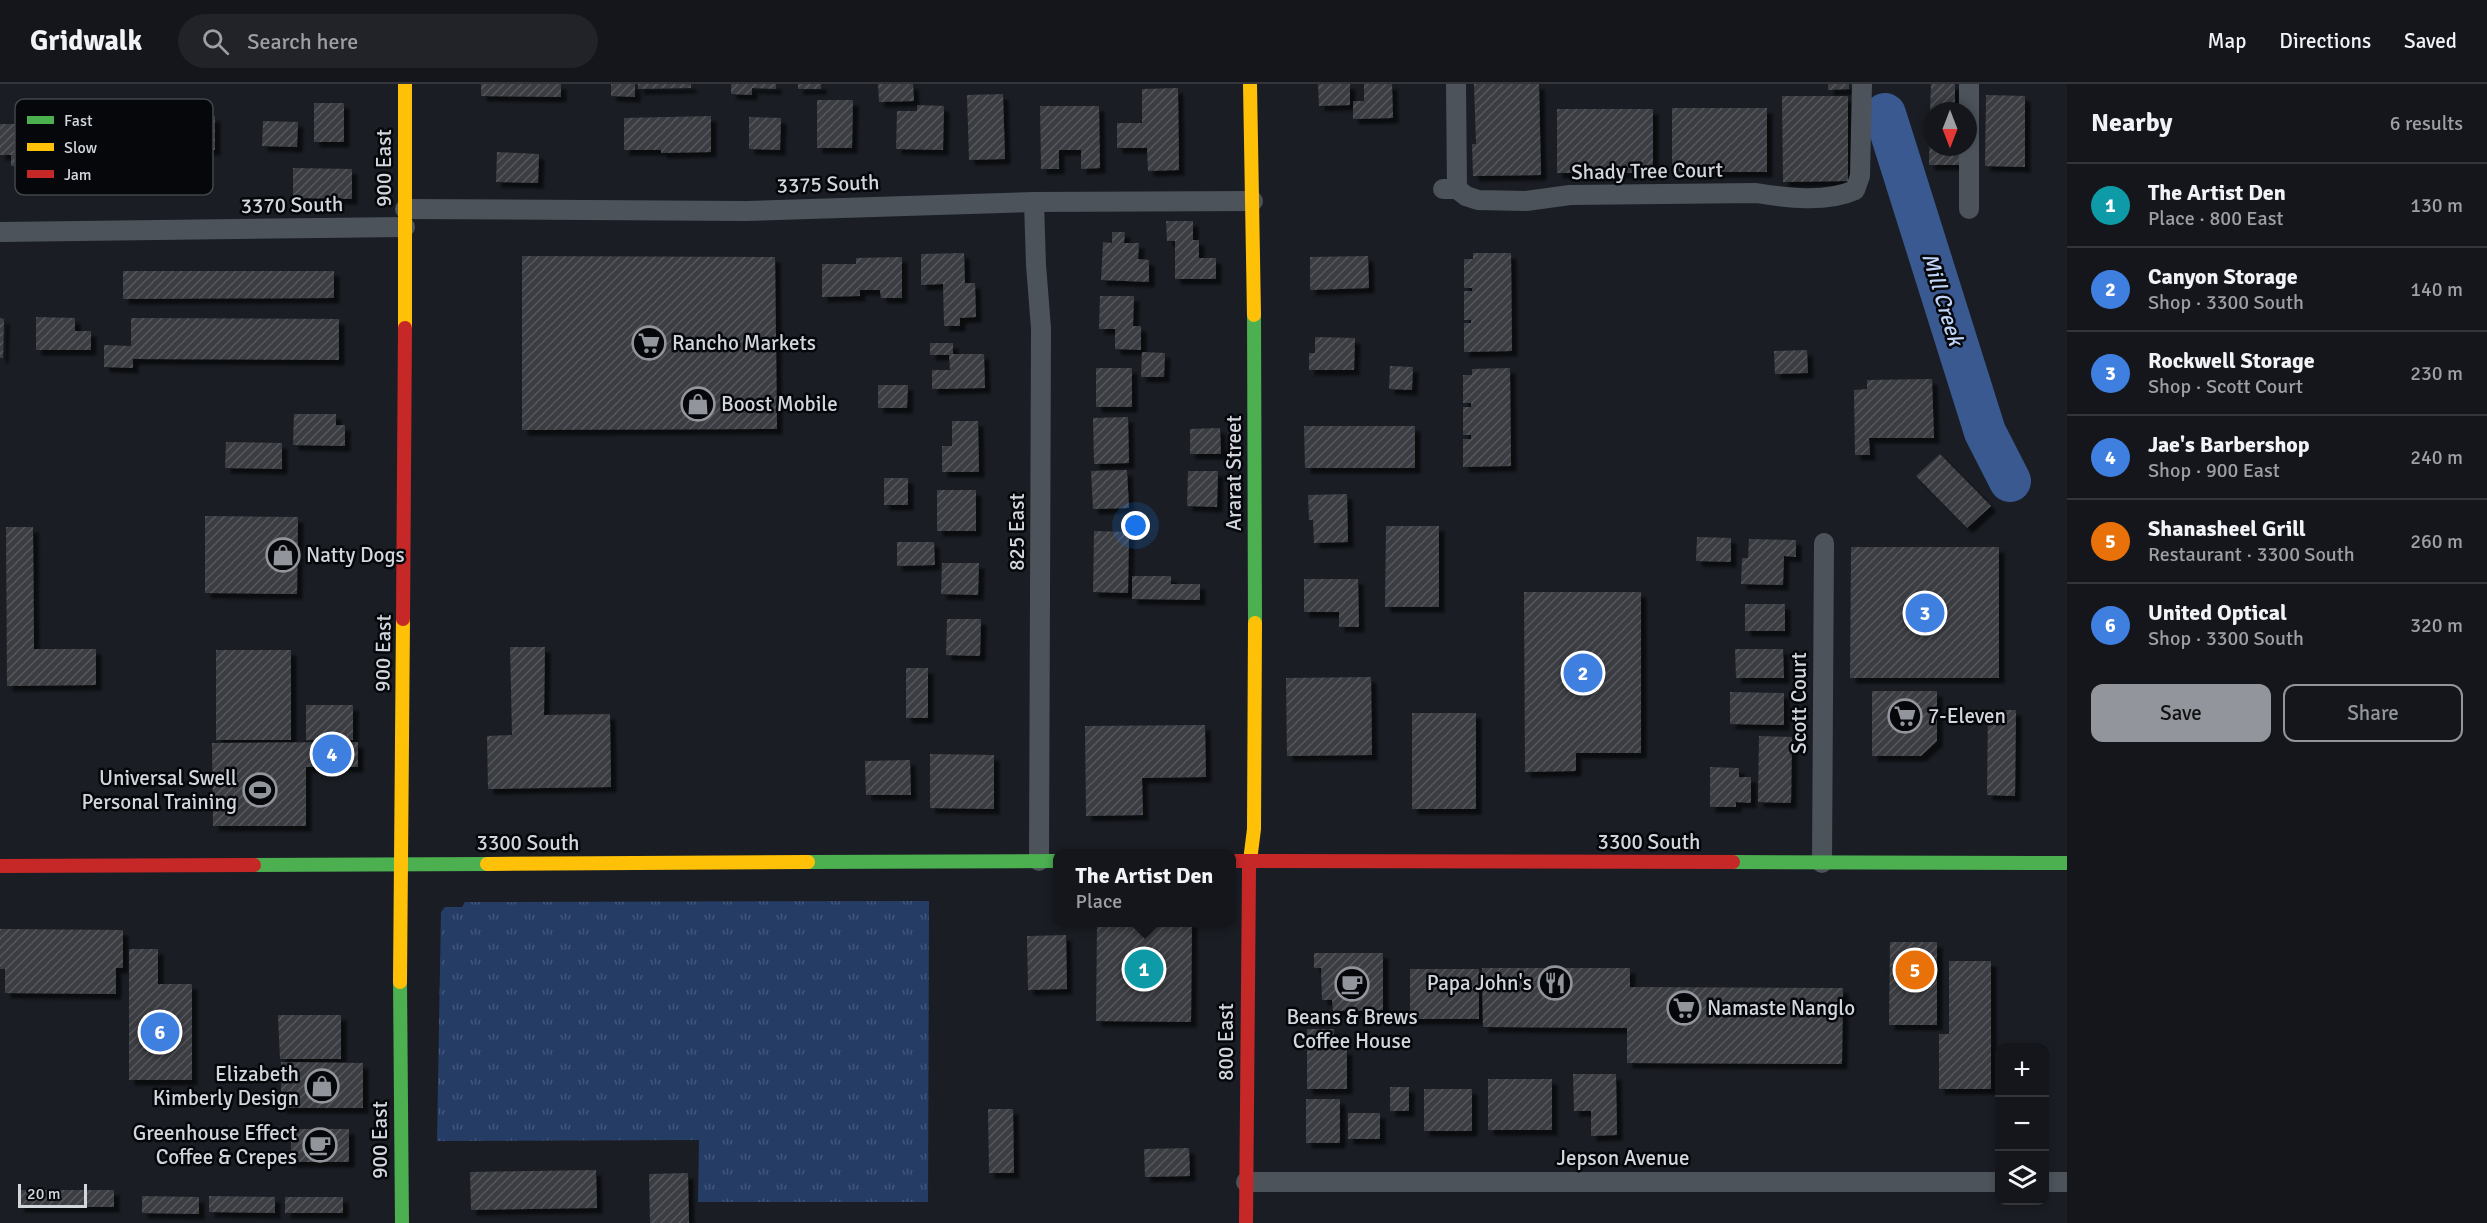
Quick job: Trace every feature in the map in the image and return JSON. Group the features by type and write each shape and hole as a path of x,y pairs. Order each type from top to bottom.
{"main road":[{"name":"900 East","path":"402,1223 401,865 405,472 405,84"},
{"name":"Ararat Street","path":"1249,861 1254,829 1256,411 1250,84"},
{"name":"3300 South","path":"0,866 1048,861"},
{"name":"3300 South","path":"1236,861 2067,863"},
{"name":"800 East","path":"1246,1223 1249,861"}],"street":[{"name":"Shady Tree Court","path":"1456,84 1450,189 1478,200 1526,201 1570,195 1756,193 1786,197 1831,197 1844,195 1855,190 1860,176 1862,84"},
{"path":"1969,84 1969,209"},
{"name":"3375 South","path":"405,218 1034,202 1253,201"},
{"name":"825 East","path":"1034,202 1041,328 1048,861"},
{"name":"3370 South","path":"0,232 405,218"},
{"name":"Scott Court","path":"1822,863 1824,543"},
{"name":"Jepson Avenue","path":"1246,1182 1995,1182"},
{"path":"2049,1182 2067,1182"}],"green space":[{"path":"929,901 928,1202 698,1202 699,1140 437,1141 441,912 445,907 462,907 465,902"}],"building":[{"path":"481,84 561,84 561,97 481,96"},
{"path":"611,84 635,84 635,97 611,96"},
{"path":"638,84 691,84 691,88 638,89"},
{"path":"731,84 776,84 776,89 752,88 752,95 731,94"},
{"path":"798,84 821,84 821,89 798,89"},
{"path":"878,84 913,84 914,101 879,102"},
{"path":"1318,84 1350,84 1350,105 1319,106"},
{"path":"1364,84 1392,84 1393,118 1353,119 1353,101 1364,101"},
{"path":"1474,84 1539,84 1541,175 1473,176 1472,144 1476,144"},
{"path":"1828,84 1849,84 1849,89 1828,90"},
{"path":"1931,84 1955,84 1955,102 1930,102"},
{"path":"1178,88 1179,170 1148,171 1147,148 1117,148 1117,123 1142,123 1142,89"},
{"path":"1003,94 1005,159 969,160 967,95"},
{"path":"1986,95 2025,96 2025,167 1985,166"},
{"path":"1782,96 1848,96 1848,181 1783,182"},
{"path":"817,100 853,100 852,148 817,148"},
{"path":"314,103 344,103 344,142 314,142"},
{"path":"917,105 944,106 943,150 896,149 897,111 917,111"},
{"path":"1040,106 1099,106 1100,168 1081,169 1081,150 1059,150 1059,169 1041,169"},
{"path":"1672,108 1767,108 1767,172 1672,172"},
{"path":"1557,109 1653,109 1653,173 1557,173"},
{"path":"213,116 215,116 215,150 213,150"},
{"path":"711,116 711,152 661,153 661,150 624,150 624,118"},
{"path":"749,117 781,118 780,150 749,149"},
{"path":"263,121 298,122 297,147 262,146"},
{"path":"0,124 15,124 15,166 11,166 11,155 0,155"},
{"path":"497,152 539,154 538,183 496,182"},
{"path":"1929,156 1960,156 1960,165 1929,165"},
{"path":"293,168 352,169 352,199 293,198"},
{"path":"1166,221 1193,221 1193,240 1199,240 1199,258 1216,258 1216,279 1175,279 1175,241 1167,241"},
{"path":"1112,232 1125,232 1124,243 1139,243 1138,259 1149,260 1149,282 1101,280 1103,242 1112,243"},
{"path":"964,253 965,283 975,283 976,317 960,318 960,326 944,326 943,284 921,285 921,254"},
{"path":"1473,253 1511,253 1512,351 1464,352 1464,323 1471,323 1471,320 1464,320 1464,291 1472,291 1472,288 1464,288 1464,259 1473,259"},
{"name":"Rancho Markets","path":"522,256 775,257 777,429 522,430"},
{"path":"1368,256 1369,288 1310,290 1310,257"},
{"path":"902,257 902,298 881,298 880,290 860,290 860,296 822,297 822,264 856,264 856,258"},
{"path":"123,271 334,271 334,298 123,299"},
{"path":"1100,296 1134,296 1133,326 1141,326 1141,350 1115,349 1115,329 1099,329"},
{"path":"36,317 75,318 75,331 91,331 91,350 36,350"},
{"path":"0,318 4,319 3,358 0,358"},
{"path":"131,318 339,319 339,360 133,359 133,368 104,367 104,345 131,346"},
{"path":"1315,337 1355,338 1354,370 1309,370 1309,353 1315,353"},
{"path":"930,343 953,343 953,354 984,354 985,388 932,389 932,370 950,370 949,355 930,355"},
{"path":"1807,350 1808,373 1775,374 1774,351"},
{"path":"1142,352 1165,353 1164,377 1141,377"},
{"path":"1390,366 1413,367 1412,390 1389,389"},
{"path":"1096,368 1132,368 1132,407 1096,407"},
{"path":"1510,368 1511,466 1463,467 1463,439 1471,439 1471,435 1463,435 1463,407 1471,407 1471,403 1463,403 1463,375 1472,375 1472,369"},
{"path":"1932,379 1934,438 1869,438 1870,455 1855,455 1854,390 1867,389 1867,380"},
{"path":"878,385 908,385 907,408 878,408"},
{"path":"294,414 336,414 336,425 345,425 345,446 293,445"},
{"path":"1128,417 1129,463 1094,464 1093,418"},
{"path":"952,421 978,421 979,472 942,472 942,446 952,446"},
{"path":"1304,426 1415,426 1415,468 1305,468"},
{"path":"1220,428 1221,454 1190,454 1190,429"},
{"path":"226,442 282,443 282,469 225,468"},
{"path":"1940,454 1991,506 1967,528 1916,476"},
{"path":"1127,470 1129,508 1093,509 1091,471"},
{"path":"1188,471 1218,471 1217,507 1187,506"},
{"path":"884,478 908,478 908,505 884,505"},
{"path":"937,490 976,490 976,531 937,531"},
{"path":"1347,494 1348,542 1314,543 1313,520 1309,520 1308,495"},
{"path":"205,516 298,517 297,594 205,593"},
{"path":"1386,526 1439,526 1439,607 1385,607"},
{"path":"6,527 33,527 34,649 96,649 96,685 7,686"},
{"path":"1094,531 1129,532 1128,593 1093,592"},
{"path":"1697,537 1731,538 1731,562 1696,561"},
{"path":"1749,539 1796,540 1796,557 1784,556 1783,585 1741,584 1742,558 1748,558"},
{"path":"897,542 934,542 935,565 897,566"},
{"path":"1851,547 1999,547 1999,678 1850,678"},
{"path":"942,563 979,563 978,595 941,594"},
{"path":"1132,576 1171,576 1171,584 1200,584 1200,600 1132,599"},
{"path":"1304,579 1358,579 1359,627 1339,627 1339,612 1304,612"},
{"path":"1524,592 1641,592 1641,753 1576,753 1576,771 1525,772"},
{"path":"1745,604 1785,604 1785,631 1745,631"},
{"path":"947,619 981,619 980,656 946,655"},
{"path":"510,647 545,647 544,715 610,714 611,787 488,789 487,736 512,735"},
{"path":"1735,649 1783,649 1784,678 1736,678"},
{"path":"216,650 291,650 291,740 216,740"},
{"path":"906,668 928,668 928,718 906,718"},
{"path":"1371,677 1372,755 1287,756 1286,678"},
{"name":"7-Eleven","path":"1872,691 1937,691 1937,741 1921,756 1872,756"},
{"path":"1730,692 1784,693 1784,725 1730,724"},
{"path":"306,705 353,705 353,740 306,740"},
{"name":"7-Eleven","path":"1988,710 2016,710 2015,796 1987,795"},
{"path":"1412,713 1476,713 1476,809 1412,809"},
{"path":"1205,725 1206,777 1142,778 1143,815 1086,816 1085,726"},
{"path":"1759,736 1792,737 1791,803 1758,802"},
{"path":"358,742 358,767 306,767 306,826 213,826 212,743"},
{"path":"930,754 994,755 994,809 930,808"},
{"path":"910,760 911,795 866,795 865,761"},
{"path":"1710,767 1739,768 1739,777 1751,777 1751,803 1736,802 1736,807 1710,807"},
{"path":"1097,927 1192,927 1191,1022 1096,1021"},
{"path":"0,929 123,930 123,968 116,968 116,994 5,993 5,969 0,969"},
{"path":"1066,935 1067,989 1028,990 1027,936"},
{"path":"1890,942 1937,942 1937,1025 1889,1025"},
{"path":"129,949 158,949 158,984 192,984 192,1080 129,1080"},
{"name":"Beans & Brews Coffee House","path":"1314,953 1383,953 1383,1010 1333,1011 1332,1000 1322,1000 1321,968 1314,968"},
{"path":"1949,961 1991,961 1991,1089 1939,1089 1939,1034 1949,1034"},
{"path":"1482,968 1630,968 1630,987 1843,988 1842,1064 1627,1063 1627,1028 1483,1027"},
{"path":"1410,969 1479,969 1479,1019 1410,1019"},
{"path":"278,1015 341,1015 341,1059 280,1059"},
{"path":"1307,1029 1334,1029 1334,1049 1347,1049 1347,1089 1307,1089"},
{"name":"Elizabeth Kimberly Design","path":"281,1062 363,1063 363,1108 281,1108"},
{"path":"1573,1074 1616,1074 1617,1135 1591,1136 1591,1111 1574,1111"},
{"path":"1488,1079 1552,1079 1552,1130 1488,1130"},
{"path":"1390,1087 1409,1087 1409,1111 1390,1111"},
{"path":"1424,1089 1472,1089 1472,1131 1424,1131"},
{"path":"1306,1099 1340,1099 1340,1143 1306,1143"},
{"path":"988,1109 1013,1109 1014,1173 989,1173"},
{"path":"1348,1113 1380,1113 1380,1139 1348,1139"},
{"name":"Greenhouse Effect Coffee & Crepes","path":"291,1129 349,1129 349,1162 291,1162"},
{"path":"1189,1148 1190,1176 1145,1177 1144,1149"},
{"path":"596,1170 597,1208 471,1210 470,1172"},
{"path":"688,1173 689,1223 650,1223 649,1174"},
{"path":"19,1190 114,1190 114,1207 19,1207"},
{"path":"142,1196 199,1197 199,1214 142,1213"},
{"path":"209,1196 275,1197 275,1213 209,1212"},
{"path":"285,1197 343,1197 343,1213 285,1213"}],"waterway":[{"name":"Mill Creek","path":"1885,114 1985,432 2010,481"}],"traffic: fast":[{"path":"1254,315 1255,623"},
{"path":"808,862 1053,861"},
{"path":"1733,862 2067,863"},
{"path":"254,865 487,864"},
{"path":"400,982 402,1223"}],"traffic: slow":[{"path":"405,84 405,328"},
{"path":"1250,84 1254,315"},
{"path":"400,982 403,619"},
{"path":"1249,869 1254,829 1255,623"},
{"path":"487,864 808,862"}],"traffic: jam":[{"path":"403,619 405,328"},
{"path":"1236,861 1733,862"},
{"path":"0,866 254,865"},
{"path":"1246,1223 1249,869"}],"place":[{"name":"Rancho Markets","path":"649,343"},
{"name":"Boost Mobile","path":"698,404"},
{"name":"Natty Dogs","path":"283,555"},
{"name":"Rockwell Storage","path":"1925,613"},
{"name":"Canyon Storage","path":"1583,673"},
{"name":"7-Eleven","path":"1905,716"},
{"name":"Jae's Barbershop","path":"332,754"},
{"name":"Universal Swell Personal Training","path":"260,790"},
{"name":"The Artist Den","path":"1144,969"},
{"name":"Shanasheel Grill","path":"1915,970"},
{"name":"Papa John's","path":"1555,983"},
{"name":"Beans & Brews Coffee House","path":"1352,984"},
{"name":"Namaste Nanglo","path":"1684,1008"},
{"name":"United Optical","path":"160,1032"},
{"name":"Elizabeth Kimberly Design","path":"322,1086"},
{"name":"Greenhouse Effect Coffee & Crepes","path":"320,1145"}]}
